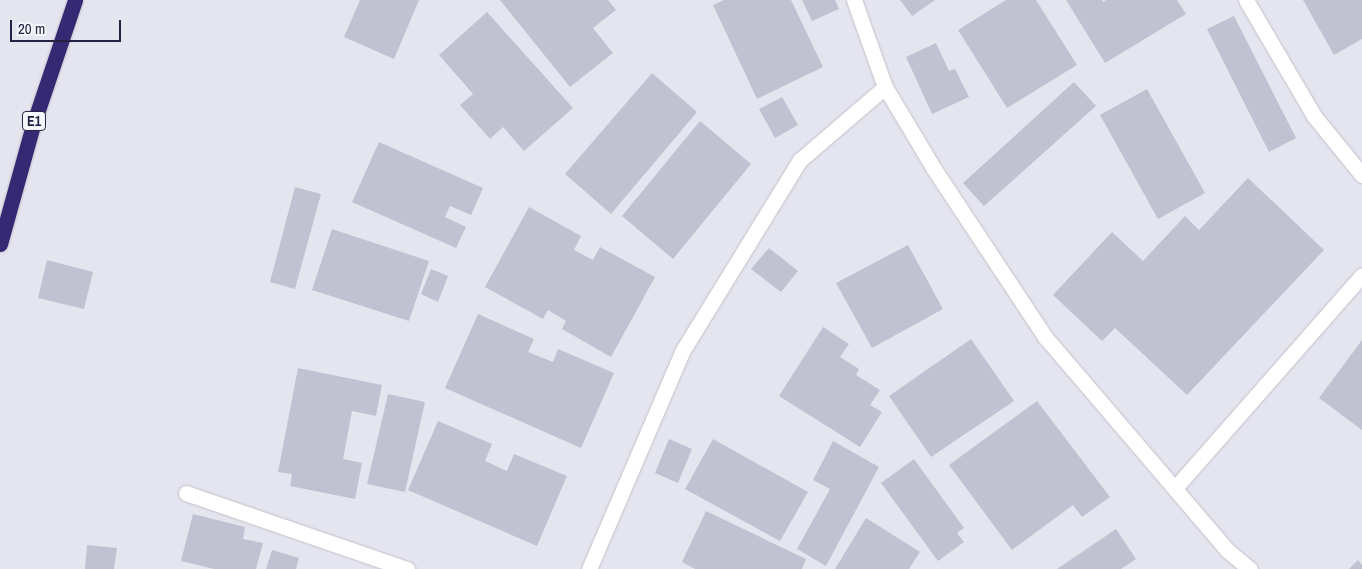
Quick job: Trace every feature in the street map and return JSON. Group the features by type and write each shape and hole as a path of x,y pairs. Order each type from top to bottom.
{"highway":[{"name":"E1","path":"0,244 32,125 75,0"}],"street":[{"path":"854,0 885,87 934,169 1046,338 1227,550 1250,569"},
{"path":"1246,0 1314,116 1362,175"},
{"path":"589,569 684,350 714,300 800,160 885,87"},
{"path":"1175,488 1362,275"},
{"path":"186,493 407,569"}],"building":[{"path":"360,0 419,0 394,59 344,37"},
{"path":"500,0 608,0 616,10 593,28 613,53 570,87"},
{"path":"724,0 791,0 823,67 757,99 713,5"},
{"path":"802,0 835,0 839,9 812,21"},
{"path":"900,0 935,0 912,16"},
{"path":"1006,0 1036,0 1077,65 1007,108 958,30"},
{"path":"1066,0 1102,0 1103,2 1106,0 1177,0 1186,14 1105,63"},
{"path":"1303,0 1362,0 1362,39 1334,55"},
{"path":"487,12 573,108 524,151 503,127 490,139 460,105 473,94 439,55"},
{"path":"1234,16 1296,138 1269,152 1207,29"},
{"path":"936,43 949,71 955,69 969,97 932,114 906,57"},
{"path":"652,73 697,112 611,214 565,174"},
{"path":"1074,82 1096,106 984,206 963,183"},
{"path":"1147,89 1205,193 1158,219 1100,115"},
{"path":"782,97 798,125 775,138 759,109"},
{"path":"700,121 751,164 673,259 622,216"},
{"path":"379,142 483,188 471,215 450,206 445,217 466,227 456,248 352,202"},
{"path":"1248,178 1324,250 1187,395 1115,328 1102,341 1053,295 1112,232 1143,261 1185,216 1199,230"},
{"path":"295,187 321,194 295,289 270,282"},
{"path":"529,207 581,236 574,250 593,260 600,247 655,277 611,357 562,329 566,321 548,310 543,319 485,287"},
{"path":"332,229 429,261 409,321 312,290"},
{"path":"908,245 943,309 872,348 836,283"},
{"path":"769,248 798,271 781,292 751,269"},
{"path":"47,260 93,272 84,309 38,298"},
{"path":"431,269 448,276 438,302 421,294"},
{"path":"478,314 534,339 528,352 553,362 558,349 614,373 581,448 445,388"},
{"path":"823,327 849,344 840,357 859,369 856,375 880,390 870,405 882,412 860,447 779,396"},
{"path":"971,339 1014,401 931,457 889,396"},
{"path":"1362,340 1362,430 1319,398"},
{"path":"298,368 382,385 376,416 352,411 343,459 362,463 355,499 290,486 292,474 278,472"},
{"path":"388,394 425,402 405,492 367,484"},
{"path":"1037,401 1110,497 1082,517 1073,505 1012,550 949,465"},
{"path":"438,421 492,444 485,461 507,471 514,454 567,476 537,546 408,490"},
{"path":"669,439 692,449 678,483 655,473"},
{"path":"713,439 808,492 780,541 685,489"},
{"path":"833,441 879,467 826,566 797,549 830,489 813,480"},
{"path":"914,459 964,528 957,533 964,542 938,561 881,483"},
{"path":"706,511 806,559 802,569 695,569 682,562"},
{"path":"193,514 245,527 243,539 263,543 256,569 214,569 181,561"},
{"path":"866,518 920,552 909,569 835,569"},
{"path":"1116,529 1136,559 1121,569 1057,569"},
{"path":"87,545 117,548 114,569 85,569"},
{"path":"272,550 299,558 296,569 266,569"},
{"path":"1358,560 1362,565 1362,569 1349,569"}]}
